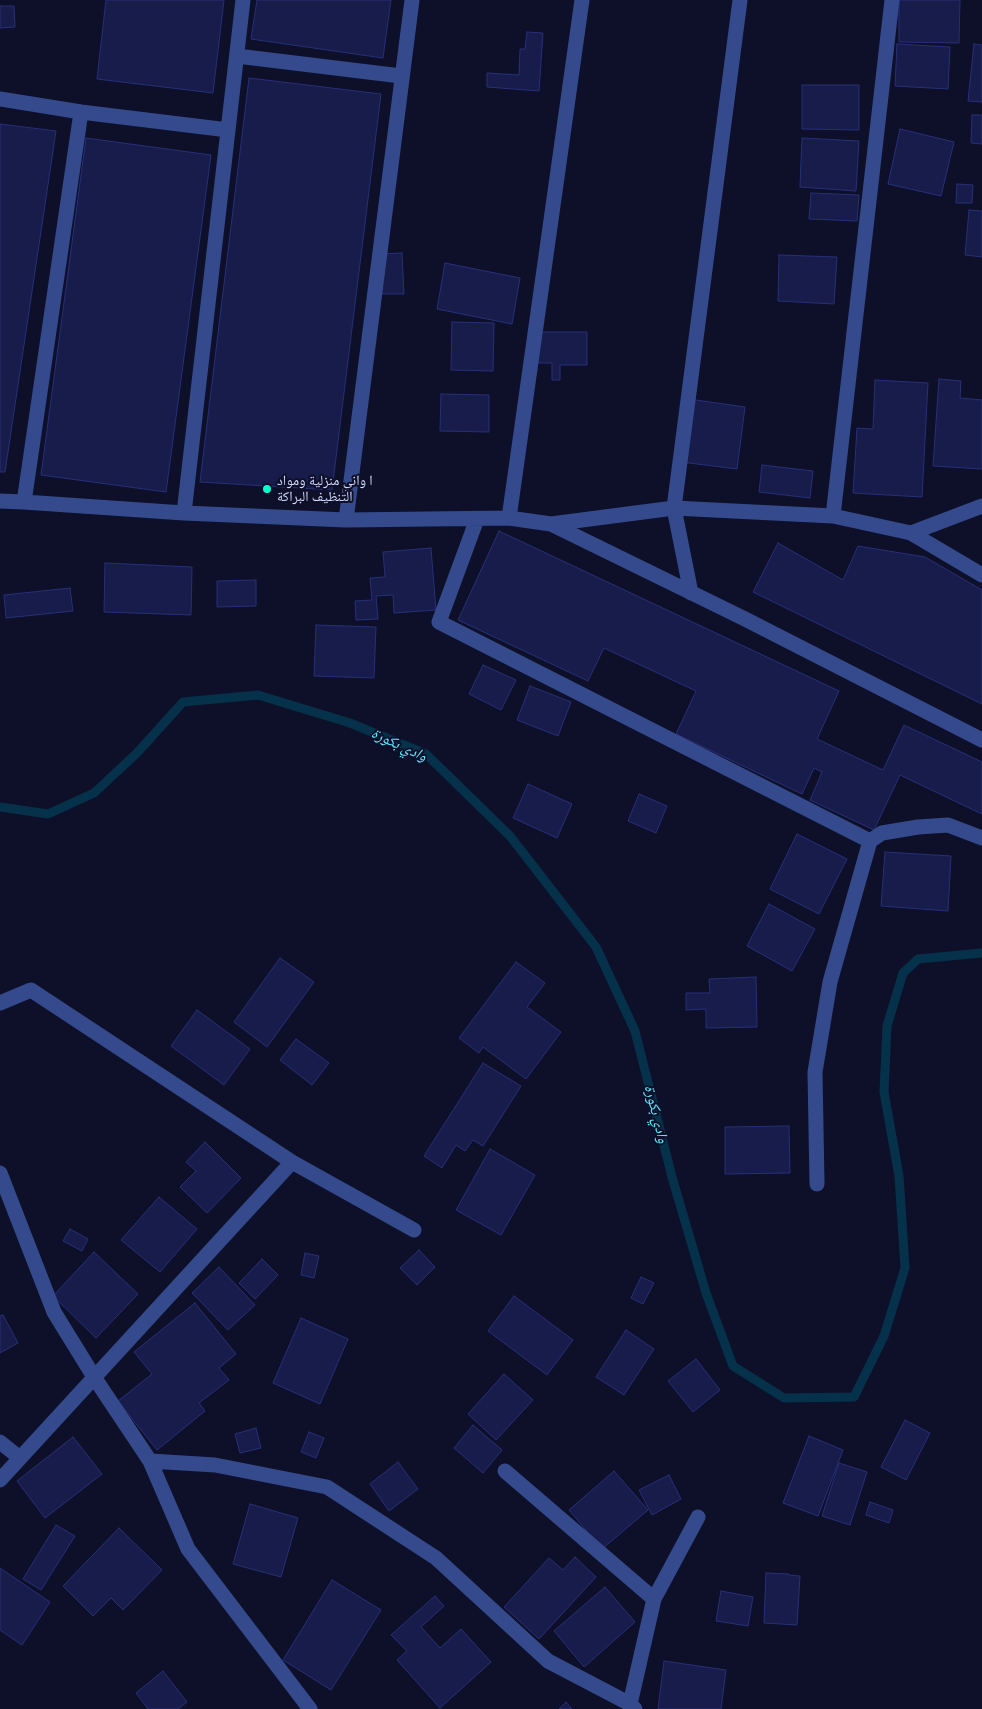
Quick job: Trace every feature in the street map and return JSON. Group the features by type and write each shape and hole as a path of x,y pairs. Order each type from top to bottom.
{"street":[{"path":"184,513 243,0"},
{"path":"346,520 412,0"},
{"path":"510,518 582,0"},
{"path":"691,593 674,508 740,0"},
{"path":"833,516 892,0"},
{"path":"236,56 401,76"},
{"path":"0,99 81,112 228,130"},
{"path":"24,502 81,112"},
{"path":"0,501 184,513 346,520 510,518 551,524 674,508 833,516 911,534 982,575"},
{"path":"911,534 982,506"},
{"path":"477,519 439,622 870,841"},
{"path":"551,524 982,740"},
{"path":"817,1184 815,1072 830,982 870,841 889,831 948,825 982,838"},
{"path":"0,1003 31,990 292,1162 414,1230"},
{"path":"0,1480 292,1162"},
{"path":"0,1173 54,1312 94,1377 150,1461 188,1549 310,1709"},
{"path":"0,1442 20,1458"},
{"path":"150,1461 215,1465 327,1487 436,1558 548,1661 632,1707 654,1599 698,1517"},
{"path":"506,1471 654,1599"}],"building":[{"path":"106,0 224,0 213,93 97,79"},
{"path":"257,0 391,0 383,58 251,39"},
{"path":"899,0 960,0 959,43 899,42"},
{"path":"0,6 14,6 15,27 0,28"},
{"path":"527,32 543,33 539,91 487,87 487,73 519,75 520,49 525,49"},
{"path":"897,44 950,47 948,89 895,86"},
{"path":"974,44 982,45 982,102 968,101"},
{"path":"249,78 381,94 332,490 200,482"},
{"path":"802,85 859,85 859,130 802,129"},
{"path":"972,115 982,115 982,144 971,143"},
{"path":"0,124 56,131 5,472 0,472"},
{"path":"900,129 954,142 941,196 888,184"},
{"path":"86,138 211,155 166,492 41,475"},
{"path":"802,138 859,141 856,191 800,187"},
{"path":"957,184 973,185 972,203 956,203"},
{"path":"811,193 859,195 857,221 809,219"},
{"path":"969,210 982,211 982,257 965,255"},
{"path":"402,253 404,294 382,294 380,254"},
{"path":"779,255 837,257 834,304 778,301"},
{"path":"445,263 520,278 512,324 437,309"},
{"path":"452,322 494,323 493,371 451,370"},
{"path":"536,332 587,332 587,365 560,365 560,380 552,380 552,363 535,363"},
{"path":"939,379 961,381 960,398 982,400 982,469 933,466"},
{"path":"875,380 928,383 922,497 853,493 857,428 873,429"},
{"path":"441,394 489,395 489,432 440,431"},
{"path":"689,399 745,407 737,469 681,462"},
{"path":"762,465 813,471 810,498 759,492"},
{"path":"499,531 839,691 817,739 883,770 904,725 982,762 982,814 900,775 874,830 810,800 822,772 814,768 802,794 676,734 696,691 604,648 588,681 458,620"},
{"path":"778,543 843,580 858,546 925,557 982,590 982,704 753,592"},
{"path":"431,548 436,610 394,613 393,595 376,596 378,619 356,620 355,601 372,600 370,578 385,577 383,552"},
{"path":"105,563 192,567 191,615 104,612"},
{"path":"256,580 256,606 217,607 217,581"},
{"path":"70,588 73,611 6,618 4,595"},
{"path":"316,625 376,627 374,678 314,676"},
{"path":"483,665 516,680 501,710 469,694"},
{"path":"530,686 571,702 558,736 517,720"},
{"path":"528,784 572,804 557,838 513,818"},
{"path":"639,794 667,806 656,833 628,821"},
{"path":"797,834 847,859 819,914 770,889"},
{"path":"885,852 951,856 948,911 881,906"},
{"path":"769,904 815,929 792,971 747,946"},
{"path":"280,958 314,982 267,1047 234,1022"},
{"path":"516,962 545,983 527,1007 561,1032 526,1079 483,1047 479,1053 459,1038"},
{"path":"756,977 757,1027 706,1028 706,1009 686,1010 686,993 710,993 709,979"},
{"path":"197,1010 250,1049 224,1085 171,1046"},
{"path":"296,1039 329,1063 312,1085 280,1060"},
{"path":"483,1063 521,1086 483,1146 473,1140 465,1151 456,1145 442,1168 424,1156"},
{"path":"789,1126 790,1173 725,1174 725,1127"},
{"path":"205,1142 241,1178 207,1213 180,1187 196,1171 186,1162"},
{"path":"490,1149 535,1175 501,1235 456,1210"},
{"path":"159,1197 197,1229 160,1272 121,1240"},
{"path":"70,1229 88,1239 82,1251 63,1241"},
{"path":"419,1250 435,1267 417,1285 400,1268"},
{"path":"94,1252 138,1294 96,1338 53,1296"},
{"path":"305,1253 319,1256 314,1278 301,1275"},
{"path":"262,1259 278,1275 255,1299 239,1283"},
{"path":"219,1267 255,1305 228,1330 192,1293"},
{"path":"641,1277 654,1283 643,1304 631,1298"},
{"path":"514,1296 573,1340 547,1375 488,1331"},
{"path":"195,1303 236,1354 219,1368 229,1380 199,1403 205,1411 157,1450 118,1401 152,1374 134,1352"},
{"path":"3,1315 18,1343 0,1353 0,1316"},
{"path":"301,1318 348,1339 320,1404 273,1383"},
{"path":"626,1330 654,1349 624,1395 596,1377"},
{"path":"696,1359 720,1390 693,1412 668,1381"},
{"path":"504,1374 533,1400 496,1440 468,1414"},
{"path":"905,1420 930,1433 906,1480 881,1467"},
{"path":"473,1425 502,1450 483,1473 454,1448"},
{"path":"256,1428 261,1448 240,1453 235,1434"},
{"path":"309,1432 324,1438 316,1458 301,1452"},
{"path":"809,1436 843,1450 818,1516 783,1503"},
{"path":"73,1437 102,1474 45,1518 17,1481"},
{"path":"398,1462 418,1489 389,1511 370,1484"},
{"path":"839,1463 867,1472 850,1525 822,1516"},
{"path":"614,1471 648,1510 602,1549 569,1510"},
{"path":"669,1475 681,1499 652,1515 639,1490"},
{"path":"870,1502 893,1510 889,1523 866,1515"},
{"path":"250,1504 298,1518 281,1577 233,1564"},
{"path":"56,1525 75,1536 41,1590 23,1579"},
{"path":"119,1528 162,1570 123,1610 111,1598 93,1616 63,1586"},
{"path":"575,1557 596,1577 539,1639 504,1607 549,1558 563,1570"},
{"path":"0,1568 50,1602 22,1645 0,1630"},
{"path":"766,1573 800,1576 797,1625 764,1623"},
{"path":"332,1580 381,1610 331,1690 283,1660"},
{"path":"605,1587 635,1622 584,1667 554,1631"},
{"path":"721,1591 753,1597 748,1626 716,1621"},
{"path":"435,1596 444,1606 421,1627 440,1648 461,1629 491,1662 440,1708 397,1660 407,1651 391,1635"},
{"path":"664,1661 726,1670 721,1709 658,1709"},
{"path":"163,1671 187,1702 178,1709 148,1709 136,1693"},
{"path":"566,1702 572,1709 559,1709"}],"waterway":[{"name":"وادي بكورة","path":"0,807 48,814 94,793 137,753 183,702 258,695 350,723 426,754 510,836 596,947 635,1031 672,1177 706,1293 733,1366 784,1398 854,1397 884,1336 905,1268 899,1176 884,1092 887,1026 903,973 918,959 982,953"}],"place":[{"name":"ا واني منزلية ومواد التنظيف البراكة","path":"267,489"}]}
